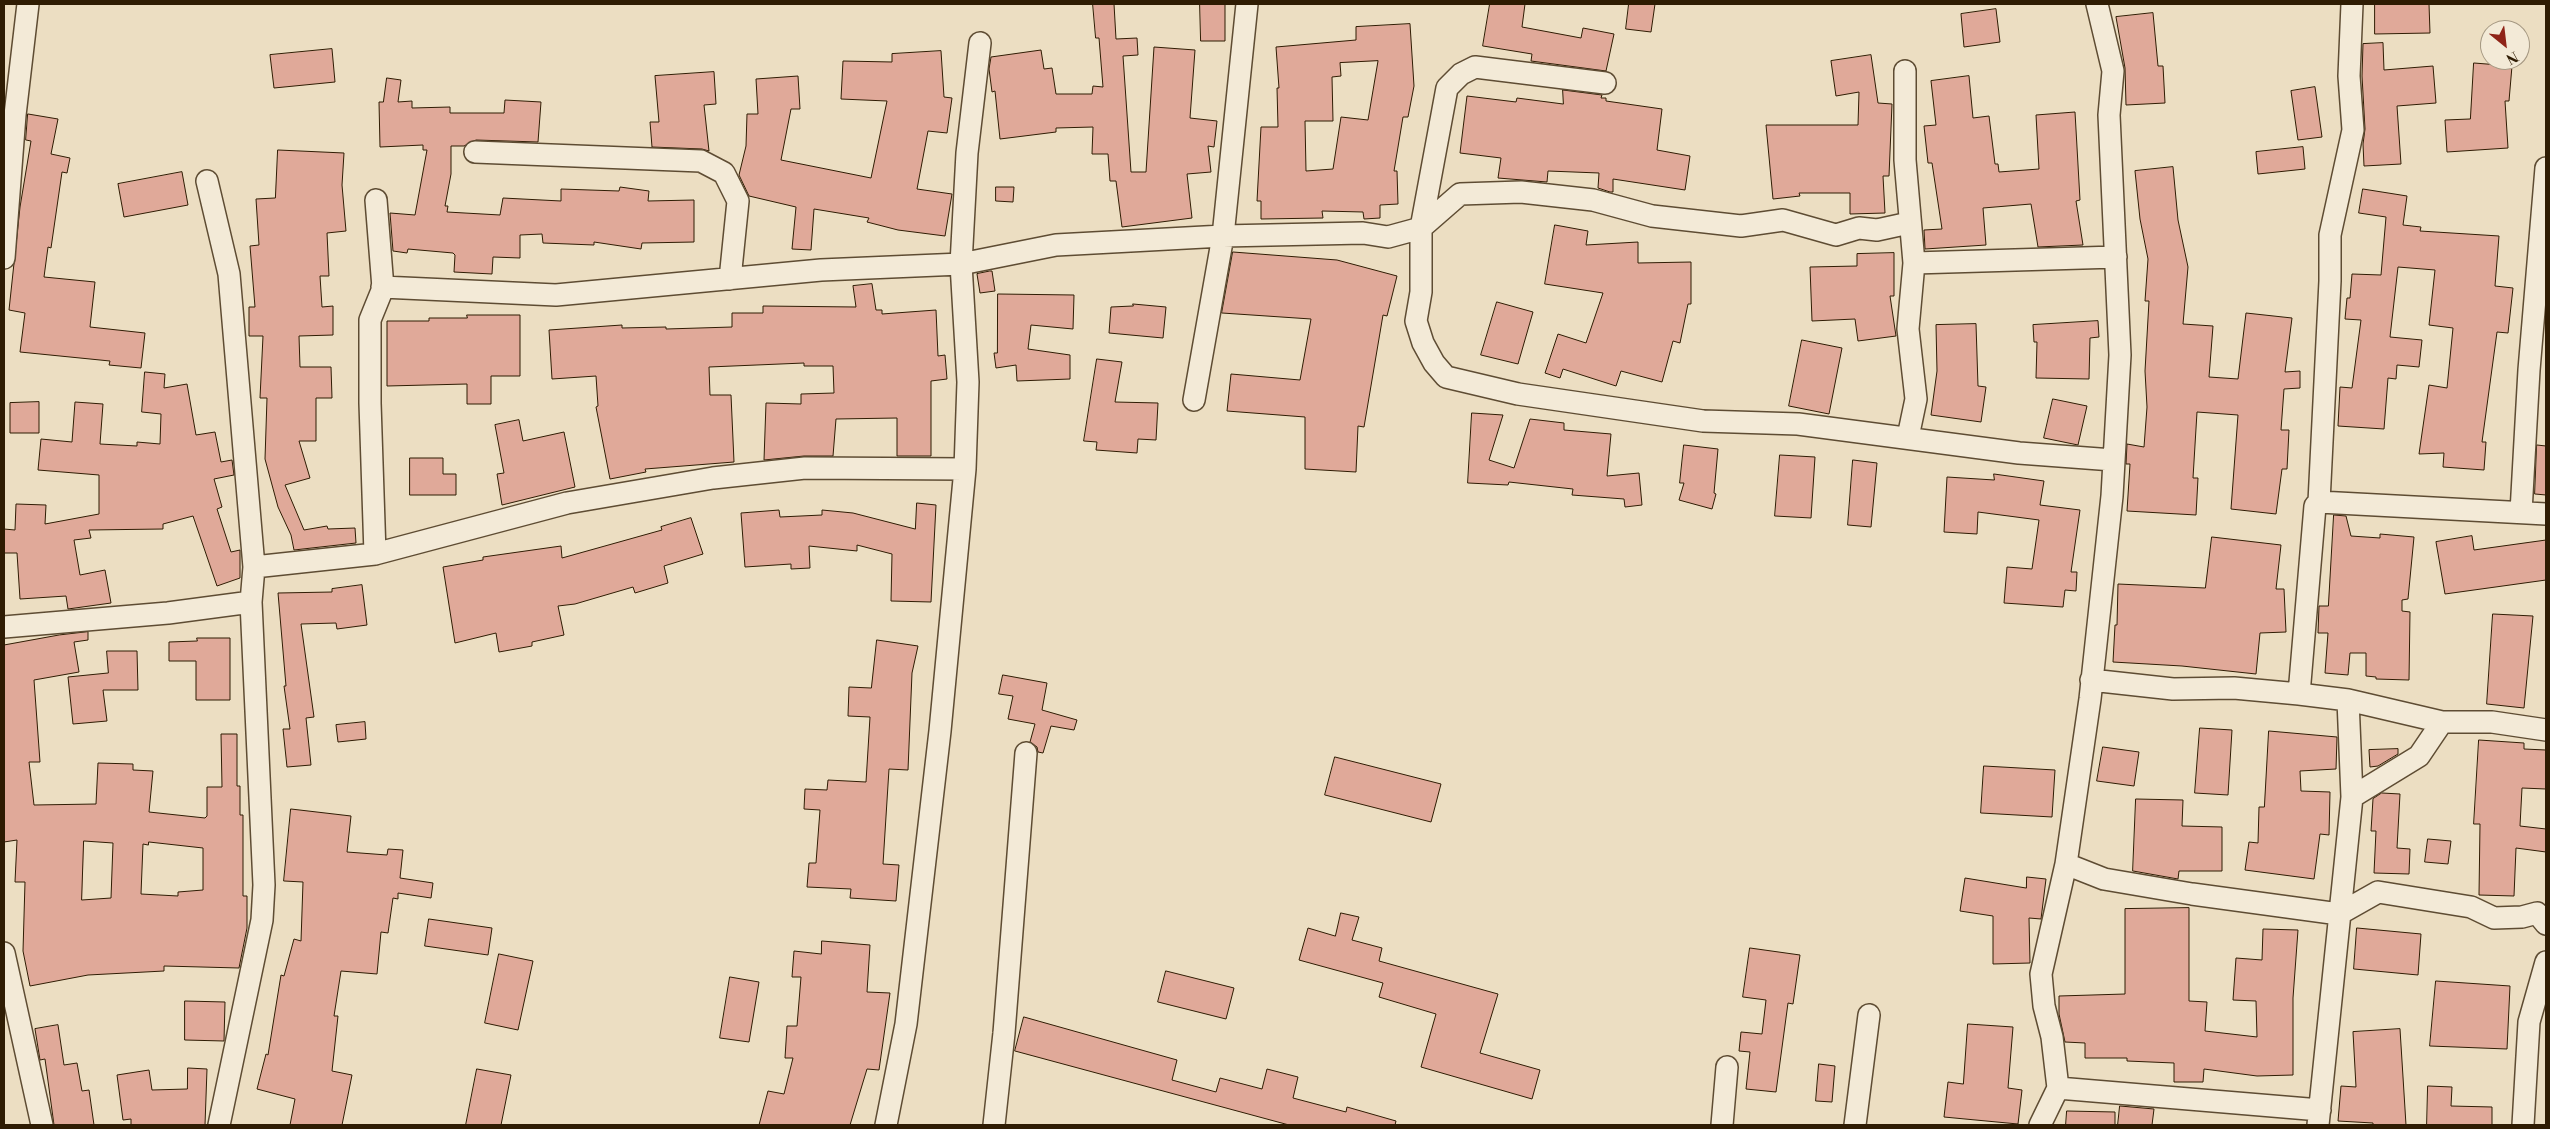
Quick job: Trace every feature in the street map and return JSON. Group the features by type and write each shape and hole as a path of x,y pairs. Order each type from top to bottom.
{"street":[{"path":"4,258 15,115 28,4"},
{"path":"1194,400 1223,236 1247,4"},
{"path":"2040,1125 2058,1088 2052,1037 2044,1006 2042,974 2066,864 2091,680 2112,496 2120,355 2109,115 2113,71 2097,4"},
{"path":"2299,694 2315,506 2319,502 2330,281 2330,234 2353,130 2349,76 2352,4"},
{"path":"886,1125 906,1024 940,731 965,469 968,382 961,264 967,153 980,42"},
{"path":"1605,83 1475,68 1452,80 1444,95 1421,228 1421,292 1416,321 1423,343 1434,363 1446,377 1518,394 1703,421 1798,424 2019,453 2114,460"},
{"path":"1905,71 1905,160 1914,263 1908,329 1916,399 1908,438"},
{"path":"474,152 702,161 724,173 738,201 730,279"},
{"path":"2521,512 2529,370 2546,168"},
{"path":"207,181 229,274 254,567 251,602 264,885 262,920 219,1125"},
{"path":"382,287 556,295 821,270 961,264 1056,245 1223,236 1363,233 1388,237 1421,228 1460,194 1521,192 1593,200 1652,216 1741,226 1782,220 1836,235 1859,228 1877,230 1909,223"},
{"path":"375,554 370,403 370,320 382,287 376,200"},
{"path":"1914,263 2116,257"},
{"path":"254,567 375,554 566,503 713,478 805,468 965,469"},
{"path":"2319,502 2546,514"},
{"path":"4,627 168,614 251,602"},
{"path":"2091,680 2173,689 2234,688 2299,694 2348,700 2442,722 2492,722 2546,730"},
{"path":"2058,1088 2319,1118 2352,797 2348,700"},
{"path":"2352,797 2399,770 2418,756 2442,722"},
{"path":"994,1125 1004,1033 1026,753"},
{"path":"2066,864 2104,879 2192,894 2339,914 2378,892 2471,907 2494,918 2522,917 2537,913 2546,924"},
{"path":"4,953 42,1125"},
{"path":"2524,1125 2529,1022 2546,962"},
{"path":"1855,1125 1869,1015"},
{"path":"1722,1125 1727,1067"}],"building":[{"path":"1093,4 1114,4 1116,39 1137,38 1138,55 1123,56 1131,172 1146,172 1154,47 1195,50 1190,118 1217,121 1214,147 1208,146 1211,172 1187,174 1192,218 1122,227 1116,181 1110,181 1108,154 1092,154 1093,127 1056,128 1056,132 1000,139 995,91 992,92 989,69 991,57 1041,50 1044,69 1052,68 1056,94 1092,94 1093,86 1103,87 1099,38 1096,38"},
{"path":"1200,4 1225,4 1225,41 1201,41"},
{"path":"1490,4 1525,4 1522,27 1581,38 1583,28 1614,34 1606,71 1531,61 1532,54 1483,46"},
{"path":"1629,4 1655,4 1651,32 1626,29"},
{"path":"2375,4 2429,4 2430,33 2375,34"},
{"path":"1996,9 2000,42 1964,47 1961,14"},
{"path":"2153,13 2158,66 2163,66 2165,103 2126,105 2125,68 2116,17"},
{"path":"1410,24 1414,86 1408,117 1403,117 1394,171 1397,171 1398,204 1380,205 1380,218 1364,219 1363,212 1322,211 1323,218 1261,219 1261,201 1257,201 1261,127 1278,127 1277,88 1279,88 1276,47 1356,40 1356,27","holes":["1378,61 1368,120 1341,117 1333,169 1306,171 1305,121 1333,121 1332,77 1341,76 1340,63"]},
{"path":"2383,43 2384,70 2433,66 2436,103 2397,106 2401,164 2364,166 2363,44"},
{"path":"332,49 335,82 274,88 270,55"},
{"path":"941,51 944,97 952,98 947,133 928,131 917,189 952,194 945,236 898,230 867,222 869,218 814,209 811,250 792,249 796,207 749,196 739,175 746,146 747,114 758,114 756,79 798,76 800,109 791,109 781,160 871,178 887,101 841,99 843,61 892,62 892,54"},
{"path":"1871,55 1878,103 1892,104 1889,176 1883,176 1885,213 1850,214 1850,193 1799,193 1800,196 1773,199 1766,125 1858,125 1859,92 1836,96 1831,61"},
{"path":"2474,63 2480,63 2480,70 2512,70 2509,101 2505,101 2508,148 2447,152 2445,120 2470,119"},
{"path":"714,72 716,104 704,105 709,151 702,149 652,147 650,122 659,122 655,76"},
{"path":"1969,76 1973,118 1989,116 1995,164 1998,164 1999,172 2039,169 2036,115 2075,112 2080,200 2076,201 2083,245 2038,247 2031,204 1983,208 1986,245 1925,249 1924,230 1942,229 1932,163 1928,163 1924,126 1936,125 1931,81"},
{"path":"387,78 401,80 398,102 412,101 412,108 450,107 450,113 504,113 505,100 541,102 538,142 476,140 464,146 451,146 451,174 445,206 448,206 447,212 500,215 503,198 561,201 561,189 619,191 620,187 649,191 648,201 694,200 694,242 642,243 641,249 594,242 594,245 543,243 542,234 520,235 520,258 493,257 492,274 454,272 455,255 453,253 408,249 407,253 393,251 390,213 415,215 427,150 423,150 423,145 380,147 379,102 383,102"},
{"path":"2315,87 2322,137 2298,140 2291,91"},
{"path":"1563,90 1602,95 1601,98 1606,98 1606,101 1662,109 1657,150 1690,156 1685,190 1613,179 1613,192 1610,192 1598,188 1599,173 1548,171 1547,182 1498,178 1501,158 1460,153 1467,96 1516,102 1517,98 1563,104"},
{"path":"28,114 58,119 51,154 70,158 67,173 62,172 51,248 48,247 44,277 95,282 90,327 145,333 141,368 109,365 110,361 20,352 25,313 9,310 20,207 31,141 26,140"},
{"path":"2303,147 2305,169 2258,174 2256,152"},
{"path":"278,150 344,153 342,185 346,231 327,233 329,276 320,276 322,307 333,306 333,335 299,336 300,367 331,367 332,398 316,398 316,441 299,441 310,478 285,485 304,530 327,526 328,529 355,528 356,543 294,550 291,535 278,507 265,459 267,398 260,398 263,336 249,336 249,307 255,307 250,246 259,245 256,199 275,198"},
{"path":"2173,167 2178,220 2188,267 2183,324 2213,326 2209,377 2238,379 2246,313 2292,318 2285,372 2300,371 2300,388 2284,389 2281,430 2289,430 2287,469 2282,469 2276,514 2231,509 2238,415 2197,412 2193,478 2198,478 2196,515 2127,511 2130,464 2126,464 2127,444 2144,447 2147,407 2145,371 2149,301 2145,301 2148,259 2140,219 2135,171"},
{"path":"182,172 188,205 124,217 118,184"},
{"path":"996,187 1014,187 1013,202 996,201"},
{"path":"2363,189 2407,196 2403,225 2421,227 2420,231 2499,236 2495,286 2513,288 2508,333 2497,332 2482,442 2486,442 2484,470 2443,467 2444,453 2419,454 2429,385 2447,388 2453,328 2429,325 2435,270 2398,267 2390,337 2422,340 2419,367 2397,365 2396,379 2388,378 2384,429 2338,426 2340,387 2352,388 2361,320 2345,319 2347,298 2350,298 2352,274 2381,275 2386,217 2359,213"},
{"path":"1555,225 1588,231 1586,245 1638,242 1638,263 1691,262 1691,304 1688,304 1680,343 1673,341 1662,382 1621,371 1616,386 1563,369 1560,378 1545,373 1558,334 1586,343 1603,293 1545,284"},
{"path":"1233,252 1337,260 1397,276 1387,316 1383,315 1364,427 1358,426 1356,472 1305,469 1305,417 1227,411 1231,374 1300,380 1311,319 1222,313"},
{"path":"1894,253 1894,296 1890,296 1896,336 1858,341 1855,319 1812,321 1810,267 1857,266 1857,254"},
{"path":"992,271 995,291 980,293 977,274"},
{"path":"872,284 876,310 882,310 882,314 936,310 938,356 945,355 947,379 931,381 931,456 897,456 897,418 836,419 833,456 804,456 764,460 766,403 801,404 801,394 834,393 833,366 804,366 804,363 709,367 710,395 731,395 734,462 645,469 646,472 610,479 596,407 598,406 596,376 552,379 549,330 622,325 622,328 666,327 666,329 732,327 732,313 763,313 763,306 856,307 853,286"},
{"path":"998,294 1074,295 1073,329 1031,325 1028,349 1070,355 1070,379 1017,381 1016,365 996,368 994,353 997,353"},
{"path":"1497,302 1533,312 1518,364 1481,355"},
{"path":"1133,304 1166,307 1163,338 1109,333 1111,307 1133,306"},
{"path":"467,315 520,315 520,376 491,376 491,404 467,404 467,384 387,386 387,321 429,321 429,318 467,318"},
{"path":"2098,321 2099,337 2090,338 2089,379 2036,378 2037,342 2034,342 2033,325"},
{"path":"1976,324 1978,386 1986,387 1981,422 1931,415 1937,371 1936,325"},
{"path":"1802,340 1842,348 1829,414 1789,406"},
{"path":"1097,359 1122,362 1115,402 1158,403 1156,440 1138,439 1137,453 1096,450 1097,442 1084,441"},
{"path":"145,372 165,374 164,388 187,384 196,435 215,432 221,462 232,460 234,475 214,479 222,507 217,509 231,552 240,550 240,578 217,586 193,516 163,524 163,529 89,530 91,538 74,540 80,575 105,570 111,603 68,609 66,596 20,599 17,553 4,553 4,529 15,530 16,504 46,505 45,524 99,514 99,475 38,470 41,439 72,442 75,402 103,404 100,444 137,446 137,442 160,444 161,414 142,412"},
{"path":"2053,399 2087,406 2078,445 2044,438"},
{"path":"39,402 39,433 10,433 10,403"},
{"path":"1472,413 1503,415 1489,460 1514,468 1530,419 1564,423 1564,430 1611,434 1607,476 1639,473 1642,505 1625,507 1624,499 1572,495 1573,489 1509,482 1508,485 1468,483"},
{"path":"519,420 523,441 564,432 575,487 502,505 497,474 504,473 495,425"},
{"path":"1684,445 1718,449 1714,493 1716,494 1712,509 1679,500 1684,483 1680,483"},
{"path":"2537,445 2546,446 2546,495 2535,494"},
{"path":"1780,455 1815,457 1811,518 1775,516"},
{"path":"410,458 443,458 443,474 456,474 456,495 410,495"},
{"path":"1853,460 1877,463 1871,527 1848,525"},
{"path":"1994,474 2044,481 2040,505 2080,510 2071,572 2077,572 2076,591 2065,590 2063,607 2004,603 2007,567 2032,569 2039,520 1978,512 1977,534 1944,532 1947,477 1994,480"},
{"path":"917,503 936,505 931,602 891,601 892,554 857,545 857,551 809,546 810,568 791,569 791,564 745,567 741,513 779,510 780,517 822,515 822,510 853,513 915,529"},
{"path":"2334,515 2346,516 2351,536 2380,538 2380,534 2414,537 2408,599 2402,600 2402,611 2410,612 2409,680 2376,679 2376,677 2366,676 2366,653 2350,653 2348,675 2325,673 2328,633 2318,633 2319,606 2328,606"},
{"path":"691,518 703,554 664,566 668,583 635,593 633,587 575,604 558,606 564,635 532,642 532,646 499,652 496,633 455,643 443,567 483,560 483,557 561,546 562,558 662,530 661,527"},
{"path":"2472,536 2474,550 2546,540 2546,580 2445,594 2436,542"},
{"path":"2212,537 2281,545 2276,589 2284,589 2286,632 2260,633 2256,674 2182,666 2113,662 2115,625 2117,625 2118,584 2205,588"},
{"path":"362,585 367,625 337,629 336,623 301,624 314,717 306,718 311,765 287,767 283,729 290,729 284,686 286,686 278,593 332,592 332,589"},
{"path":"2493,614 2533,616 2524,708 2487,704"},
{"path":"88,632 88,640 74,642 79,672 34,680 40,762 29,762 34,805 96,804 98,763 133,764 133,770 153,771 149,812 205,818 207,816 207,787 222,787 221,734 237,734 237,786 240,786 240,815 243,815 243,896 247,896 247,928 239,968 164,966 164,971 88,975 30,986 23,951 25,882 15,882 17,840 4,842 4,645","holes":["84,841 113,843 111,898 82,900","149,842 203,848 203,890 178,892 178,896 141,894 143,844 148,845"]},
{"path":"197,638 230,638 230,700 196,700 196,661 169,661 169,642 197,641"},
{"path":"877,640 918,646 912,673 908,770 889,769 883,864 899,865 896,901 850,898 851,889 807,887 809,863 816,863 820,810 804,809 805,789 827,790 828,780 866,782 870,717 848,716 849,687 871,688"},
{"path":"107,651 137,651 138,690 103,690 107,721 73,724 68,677 108,673"},
{"path":"1003,675 1047,683 1042,710 1077,720 1074,730 1051,726 1043,753 1038,752 1037,747 1030,742 1035,724 1008,719 1013,696 999,694"},
{"path":"365,722 366,739 338,742 336,725"},
{"path":"2200,728 2232,730 2228,795 2195,793"},
{"path":"2269,731 2337,737 2336,769 2300,771 2301,791 2330,792 2329,835 2320,834 2314,879 2245,870 2249,842 2258,843 2259,807 2264,807"},
{"path":"2479,740 2524,743 2524,749 2546,750 2546,789 2522,788 2520,826 2546,829 2546,852 2516,848 2514,896 2479,895 2480,824 2474,824"},
{"path":"2103,747 2139,752 2134,786 2097,781"},
{"path":"2398,749 2398,754 2378,766 2370,767 2369,750"},
{"path":"1335,757 1441,784 1431,822 1325,795"},
{"path":"1984,766 2055,770 2052,817 1981,813"},
{"path":"2382,793 2400,794 2397,848 2410,849 2409,874 2374,873 2376,831 2371,831 2373,799"},
{"path":"2136,799 2183,800 2182,826 2222,827 2222,871 2179,871 2178,879 2133,871"},
{"path":"291,809 351,816 347,852 387,855 388,849 403,850 400,878 433,883 431,898 398,893 398,899 393,898 388,933 381,932 377,974 341,971 334,1016 338,1016 332,1071 352,1075 342,1125 290,1125 295,1099 257,1089 266,1054 268,1055 281,975 284,976 294,939 301,941 303,882 284,881"},
{"path":"2428,839 2451,841 2448,864 2425,862"},
{"path":"2027,877 2046,879 2041,919 2029,918 2030,963 1993,964 1993,916 1960,911 1965,878 2026,888"},
{"path":"2189,908 2189,1001 2207,1002 2205,1031 2257,1037 2256,1001 2233,1000 2236,958 2262,960 2263,929 2298,930 2293,998 2293,1075 2257,1076 2204,1069 2203,1082 2174,1082 2174,1063 2127,1061 2127,1058 2085,1058 2085,1043 2065,1042 2059,1014 2059,996 2125,994 2125,909"},
{"path":"1341,913 1359,917 1352,940 1382,948 1379,961 1498,994 1480,1053 1540,1070 1532,1099 1421,1067 1436,1014 1379,997 1383,983 1299,960 1308,928 1335,936"},
{"path":"429,919 492,928 488,955 425,946"},
{"path":"2357,928 2421,934 2418,975 2354,969"},
{"path":"822,941 870,945 867,992 890,993 879,1070 867,1069 850,1125 759,1125 768,1091 784,1094 793,1058 785,1058 787,1026 797,1026 801,977 792,977 794,951 821,954"},
{"path":"1750,948 1800,955 1793,1004 1788,1003 1776,1092 1746,1089 1750,1052 1739,1051 1741,1032 1762,1034 1766,1000 1743,997"},
{"path":"499,954 533,961 518,1030 485,1023"},
{"path":"1166,971 1234,988 1226,1019 1158,1002"},
{"path":"730,977 759,982 749,1042 720,1038"},
{"path":"2436,981 2510,986 2507,1049 2430,1046"},
{"path":"185,1001 225,1002 224,1041 185,1040"},
{"path":"1024,1017 1177,1060 1172,1080 1216,1092 1220,1078 1262,1089 1267,1069 1298,1077 1293,1098 1346,1112 1347,1107 1396,1121 1395,1125 1289,1125 1015,1051"},
{"path":"1968,1024 2013,1027 2008,1088 2022,1090 2018,1124 1944,1117 1948,1082 1963,1084"},
{"path":"58,1025 64,1065 77,1063 82,1091 89,1090 94,1125 54,1125 45,1059 40,1060 35,1029"},
{"path":"2400,1029 2406,1125 2373,1125 2373,1123 2338,1121 2341,1086 2356,1087 2353,1032"},
{"path":"1819,1064 1835,1066 1832,1102 1816,1101"},
{"path":"188,1068 207,1069 205,1125 131,1125 131,1119 123,1120 117,1075 149,1070 152,1090 187,1089"},
{"path":"477,1069 511,1075 501,1125 466,1125"},
{"path":"2428,1086 2452,1087 2451,1106 2492,1107 2492,1125 2427,1125"},
{"path":"2120,1106 2154,1109 2152,1125 2118,1125"},
{"path":"2067,1111 2115,1112 2115,1125 2066,1125"}]}
